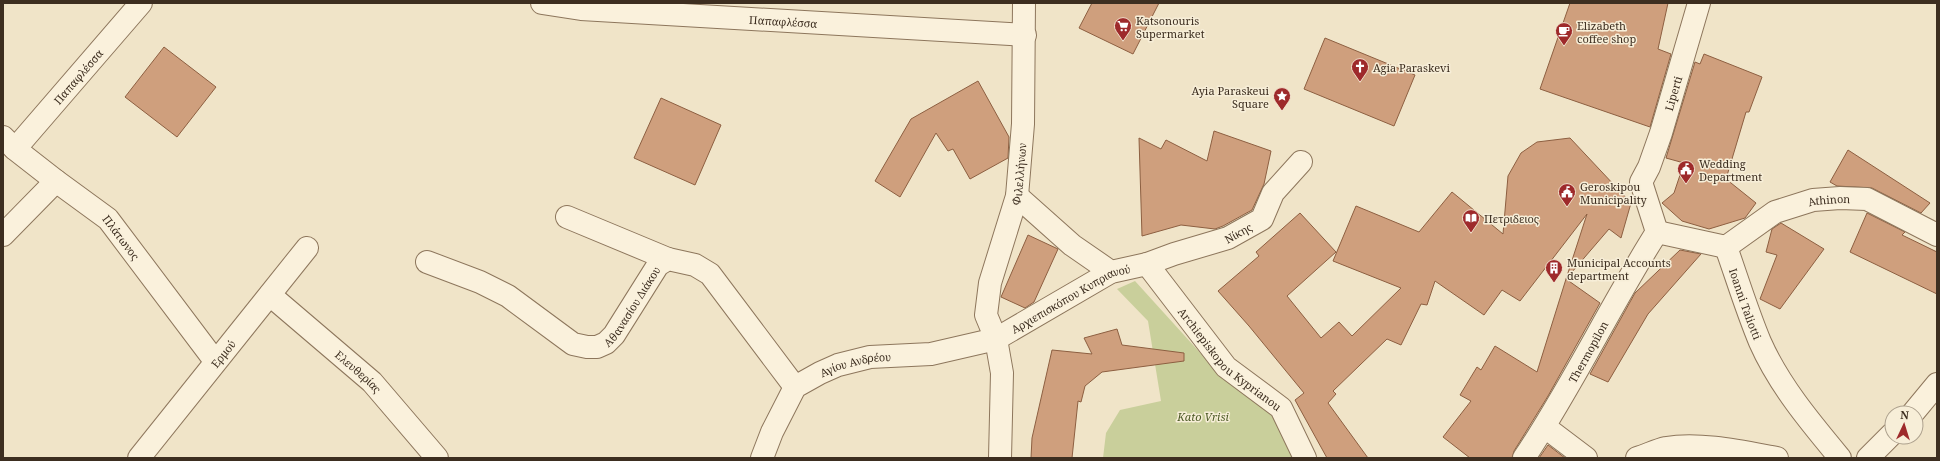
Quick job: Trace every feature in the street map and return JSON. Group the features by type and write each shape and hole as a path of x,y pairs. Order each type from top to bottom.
{"street":[{"name":"Παπαφλέσσα","path":"9,143 141,3"},
{"name":"Παπαφλέσσα","path":"542,3 582,9 1025,35"},
{"name":"Φιλελλήνων","path":"1000,458 1002,372 996,339 986,315 990,283 1018,196 1023,124 1025,35 1024,3"},
{"name":"Liperti","path":"1657,232 1641,182 1649,167 1661,133 1699,3"},
{"name":"Πλάτωνος","path":"9,143 56,182 108,219 216,361"},
{"name":"Νίκης","path":"1147,264 1174,254 1228,238 1262,219 1273,193 1302,162"},
{"path":"3,235 56,182"},
{"path":"1018,196 1072,246 1111,272"},
{"name":"Athinon","path":"1726,247 1775,212 1813,200 1840,198 1867,199 1937,235"},
{"path":"567,217 668,259"},
{"path":"1657,232 1726,247"},
{"name":"Thermopilon","path":"1524,458 1545,427 1579,370 1628,278 1657,232"},
{"name":"Ioanni Taliotti","path":"1726,247 1760,343 1782,383 1811,424 1840,458"},
{"name":"Ερμού","path":"139,458 307,248"},
{"name":"Αθανασίου Διάκου","path":"427,262 480,282 508,296 573,344 587,347 598,347 606,343 614,335 658,264 668,259 695,265 710,274 796,387"},
{"name":"Αρχιεπισκόπου Κυπριανού","path":"996,339 1111,272 1147,264"},
{"name":"Archiepiskopou Kyprianou","path":"1147,264 1226,367 1281,408 1305,458"},
{"name":"Ελευθερίας","path":"270,295 372,382 438,458"},
{"name":"Αγίου Ανδρέου","path":"796,387 838,364 870,357 931,354 996,339"},
{"path":"1920,405 1937,384"},
{"path":"762,458 772,432 796,387"},
{"path":"1545,427 1586,458"},
{"path":"1868,458 1884,442"},
{"path":"1637,458 1667,448 1691,447 1732,450 1777,458"}],"green space":[{"name":"Kato Vrisi","path":"1135,281 1223,378 1266,403 1294,458 1103,458 1106,433 1120,410 1161,401 1148,321 1117,289"}],"building":[{"name":"Katsonouris Supermarket","path":"1092,3 1159,3 1133,54 1079,28"},
{"path":"1570,3 1668,3 1658,49 1671,54 1650,127 1540,89"},
{"name":"Agia Paraskevi","path":"1325,38 1415,75 1394,126 1304,89"},
{"path":"164,47 216,87 177,137 125,97"},
{"path":"1704,54 1762,77 1749,112 1746,112 1726,179 1756,203 1745,218 1709,229 1682,221 1662,203 1674,193 1684,163 1666,158 1695,62 1700,64"},
{"path":"978,81 1009,137 1008,158 970,179 953,149 948,151 936,133 900,197 875,181 911,119"},
{"path":"661,98 721,125 695,185 634,158"},
{"path":"1214,131 1271,151 1264,184 1252,210 1215,229 1181,225 1142,236 1139,138 1161,149 1166,140 1207,161"},
{"path":"1570,138 1631,203 1621,238 1609,229 1566,279 1587,214 1520,301 1502,290 1484,315 1435,281 1427,305 1421,304 1401,345 1387,339 1333,391 1336,394 1328,403 1368,458 1327,458 1295,400 1304,393 1218,291 1259,256 1256,252 1300,213 1336,252 1287,296 1321,338 1339,322 1352,336 1401,288 1333,261 1356,206 1419,232 1452,192 1503,234 1508,176 1521,153 1537,142"},
{"path":"1848,150 1930,203 1921,213 1872,188 1837,186 1830,182"},
{"path":"1867,213 1905,232 1902,235 1937,252 1937,294 1850,252"},
{"path":"1781,223 1824,249 1780,309 1760,299 1777,255 1766,252 1772,229"},
{"path":"1028,235 1058,249 1034,302 1025,308 1001,297"},
{"path":"1680,250 1701,254 1648,314 1608,382 1590,374 1635,293"},
{"path":"1566,279 1600,303 1548,396 1514,451 1512,458 1470,458 1443,437 1471,401 1460,395 1477,367 1481,370 1495,346 1537,372"},
{"path":"1117,329 1122,345 1184,353 1184,361 1102,372 1085,386 1081,402 1078,401 1072,458 1031,458 1032,438 1052,350 1092,354 1084,338"},
{"path":"1548,445 1565,458 1539,458"}],"place":[{"name":"Katsonouris Supermarket","path":"1123,41"},
{"name":"Elizabeth coffee shop","path":"1564,46"},
{"name":"Agia Paraskevi","path":"1360,82"},
{"name":"Ayia Paraskeui Square","path":"1282,111"},
{"name":"Wedding Department","path":"1686,184"},
{"name":"Geroskipou Municipality","path":"1567,207"},
{"name":"Πετριδειος","path":"1471,233"},
{"name":"Municipal Accounts department","path":"1554,283"}]}
